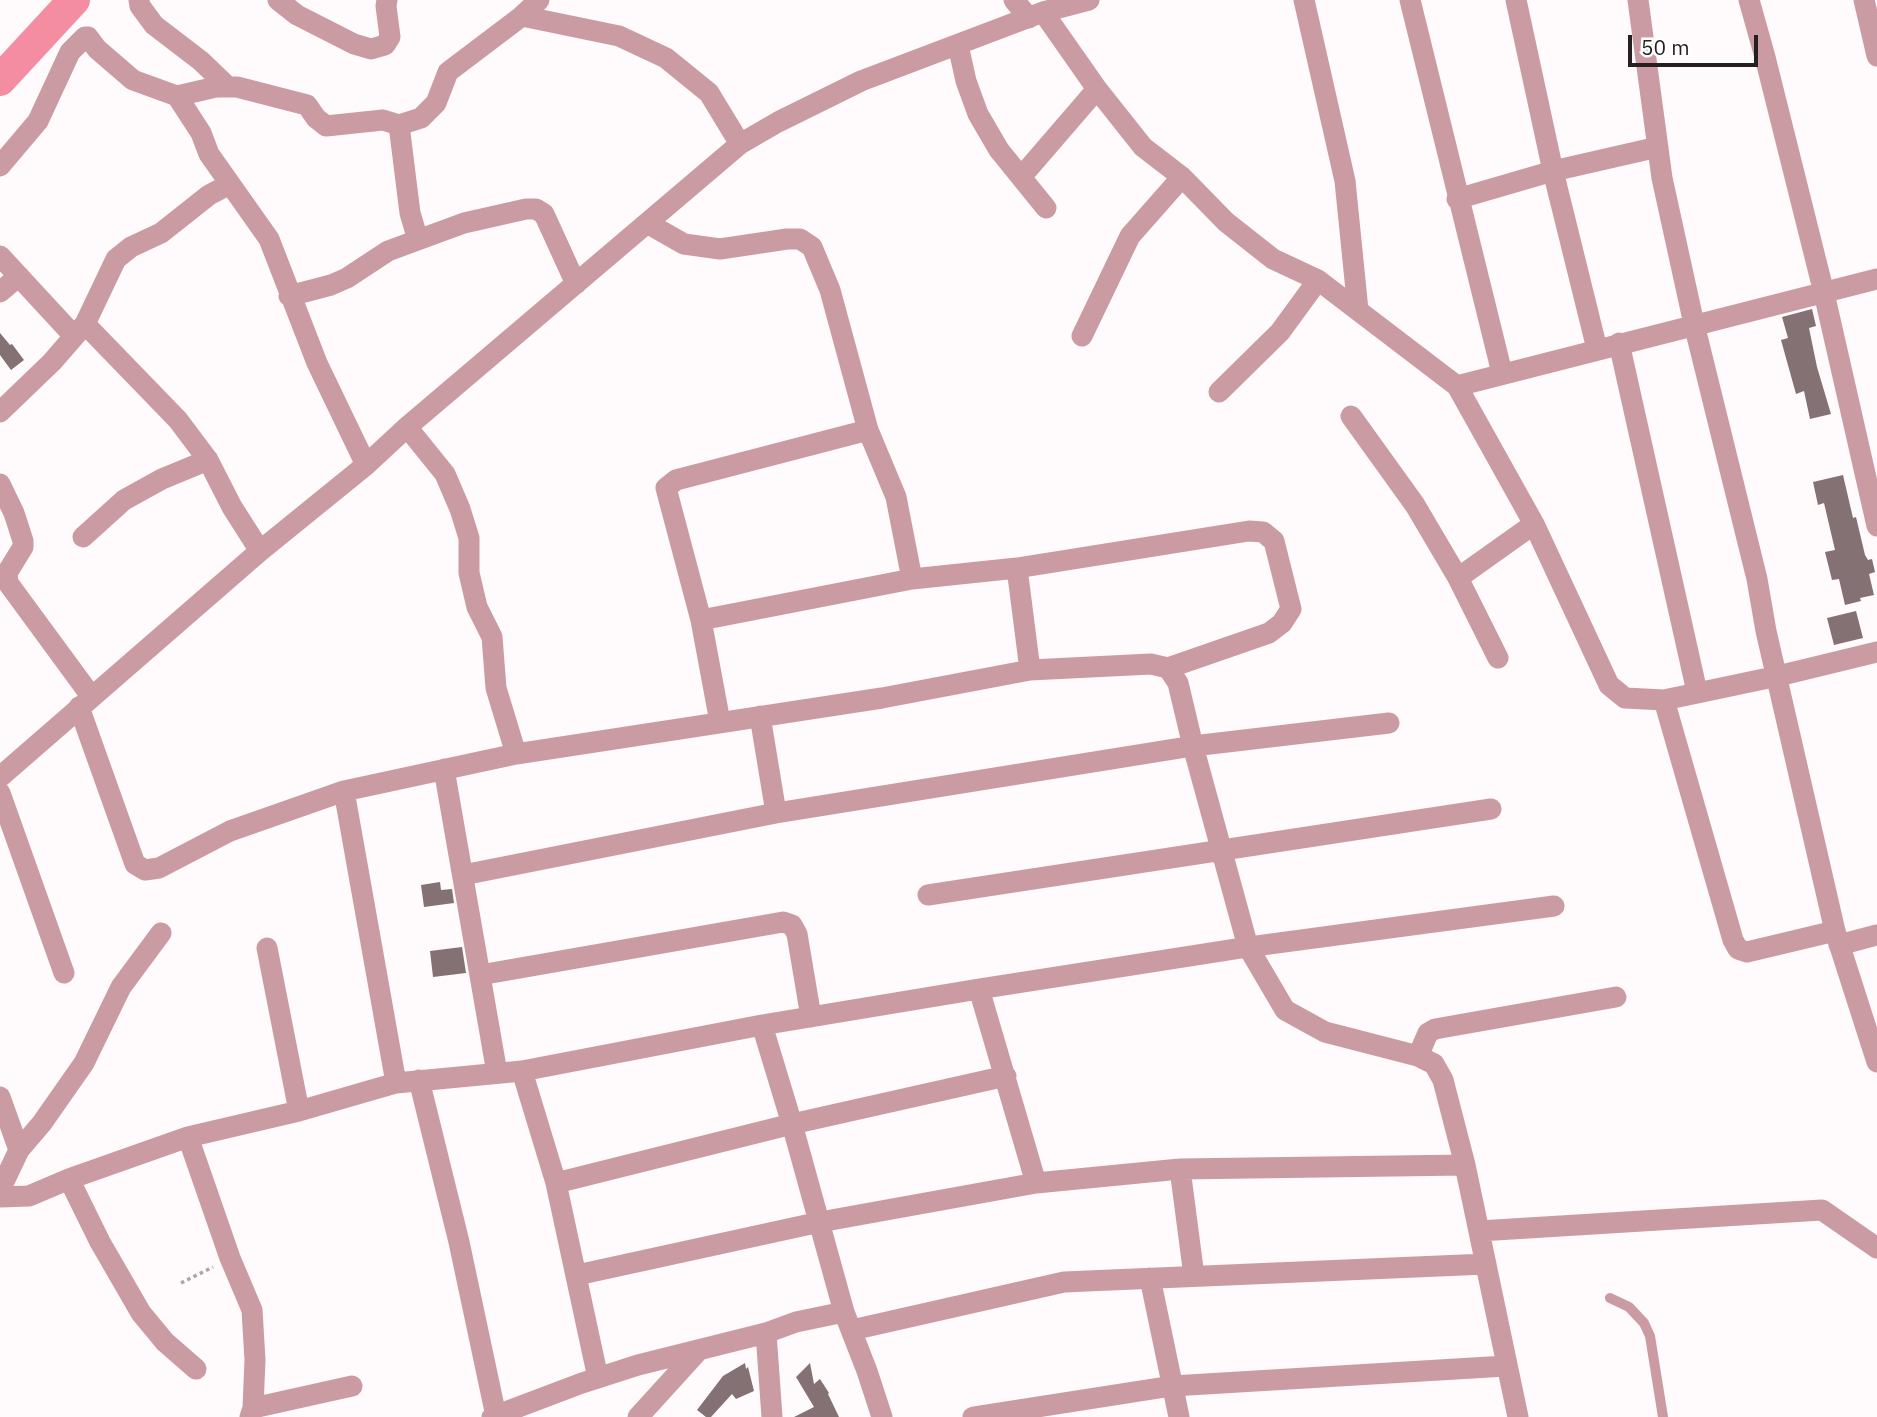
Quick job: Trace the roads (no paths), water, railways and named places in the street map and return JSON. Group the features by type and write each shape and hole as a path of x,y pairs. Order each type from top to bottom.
{"street":[{"path":"139,0 140,6 154,25 201,61 227,86"},
{"path":"278,0 297,15 354,44 371,49 385,45 390,37 387,0"},
{"path":"0,166 38,121 70,52 85,37 133,80 177,96 227,86 307,105 326,126 383,120 399,125 421,118 436,103 448,72 539,0"},
{"path":"1014,0 1036,15 1143,147 1182,177 1226,222 1273,260 1318,279 1457,386 1534,524 1609,685 1625,698 1664,700 1877,652"},
{"path":"0,777 260,551 366,465 407,427 740,144 861,81 1036,15 1089,0"},
{"path":"1304,0 1345,181 1358,310"},
{"path":"1410,0 1502,373"},
{"path":"1516,0 1553,171 1597,349"},
{"path":"1638,0 1662,178 1694,324 1757,579 1766,631 1837,938 1877,1062"},
{"path":"1749,0 1824,293 1877,526"},
{"path":"1864,0 1877,56"},
{"path":"522,16 619,36 666,58 709,93 740,144"},
{"path":"958,45 966,81 978,114 999,150 1046,208"},
{"path":"1022,176 1097,89"},
{"path":"177,96 201,133 209,154 269,239 317,363 366,465"},
{"path":"399,125 410,213 418,240"},
{"path":"1457,199 1553,171 1658,147"},
{"path":"1082,336 1130,236 1182,177"},
{"path":"0,412 52,362 80,330 116,258 131,247 161,233 209,195 230,184"},
{"path":"289,296 331,285 347,278 388,251 464,223 526,209 536,209 544,214 576,284"},
{"path":"647,223 684,244 720,249 800,239 812,247 830,290 868,430 895,497 912,579"},
{"path":"0,256 178,420 208,460 232,507 260,551"},
{"path":"0,292 19,276"},
{"path":"1219,392 1280,332 1318,279"},
{"path":"1457,386 1877,279"},
{"path":"1619,343 1697,692"},
{"path":"1351,416 1415,505 1458,578 1498,658"},
{"path":"407,427 445,474 460,509 469,538 469,573 477,607 492,637 496,688 516,754"},
{"path":"720,722 701,620 666,488 676,480 868,430"},
{"path":"83,537 124,500 208,460"},
{"path":"0,484 14,513 23,541 23,547 7,573 4,587 85,702 135,864 145,870 159,868 230,831 344,791 516,754 881,698 1030,670 1151,664 1168,668 1269,633 1282,623 1291,609 1274,541 1262,532 1248,531 1017,568 912,579 701,620"},
{"path":"1458,578 1534,524"},
{"path":"1017,568 1030,670"},
{"path":"1168,668 1178,683 1192,746 1248,947 1284,1010 1325,1032 1418,1056 1434,1064 1443,1080 1465,1165 1518,1417"},
{"path":"1664,700 1733,940 1738,949 1747,952 1837,938 1877,935"},
{"path":"760,716 776,813"},
{"path":"463,875 776,813 1192,746 1389,723"},
{"path":"444,769 497,1073"},
{"path":"344,791 396,1083"},
{"path":"0,793 64,973"},
{"path":"928,895 1491,809"},
{"path":"0,1197 29,1196 188,1137 299,1111 396,1083 522,1071 762,1025 979,989 1248,947 1554,906"},
{"path":"480,975 783,922 792,925 797,934 811,1017"},
{"path":"0,1190 19,1150 42,1123 83,1063 121,987 161,933"},
{"path":"267,948 299,1111"},
{"path":"979,989 1037,1183"},
{"path":"1418,1056 1428,1033 1435,1029 1616,997"},
{"path":"762,1025 848,1321 882,1417"},
{"path":"522,1071 556,1183 598,1378"},
{"path":"556,1183 792,1124 1006,1076"},
{"path":"419,1080 459,1242 494,1416 638,1365 766,1333 796,1322 848,1321 1064,1282 1486,1264"},
{"path":"0,1097 19,1150"},
{"path":"188,1137 230,1258 252,1310 255,1360 252,1412 352,1385"},
{"path":"577,1275 820,1222 1037,1183 1180,1169 1465,1165"},
{"path":"1180,1169 1194,1276"},
{"path":"69,1179 100,1242 141,1313 166,1342 196,1369"},
{"path":"1479,1231 1822,1210 1877,1248"},
{"path":"1150,1278 1179,1417"},
{"path":"766,1333 772,1417"},
{"path":"638,1417 644,1407 699,1350"},
{"path":"972,1417 1172,1385 1506,1366"}],"lane":[{"path":"1610,1298 1629,1307 1644,1322 1650,1336 1663,1417"}],"waterway":[{"path":"0,80 74,0"}]}
